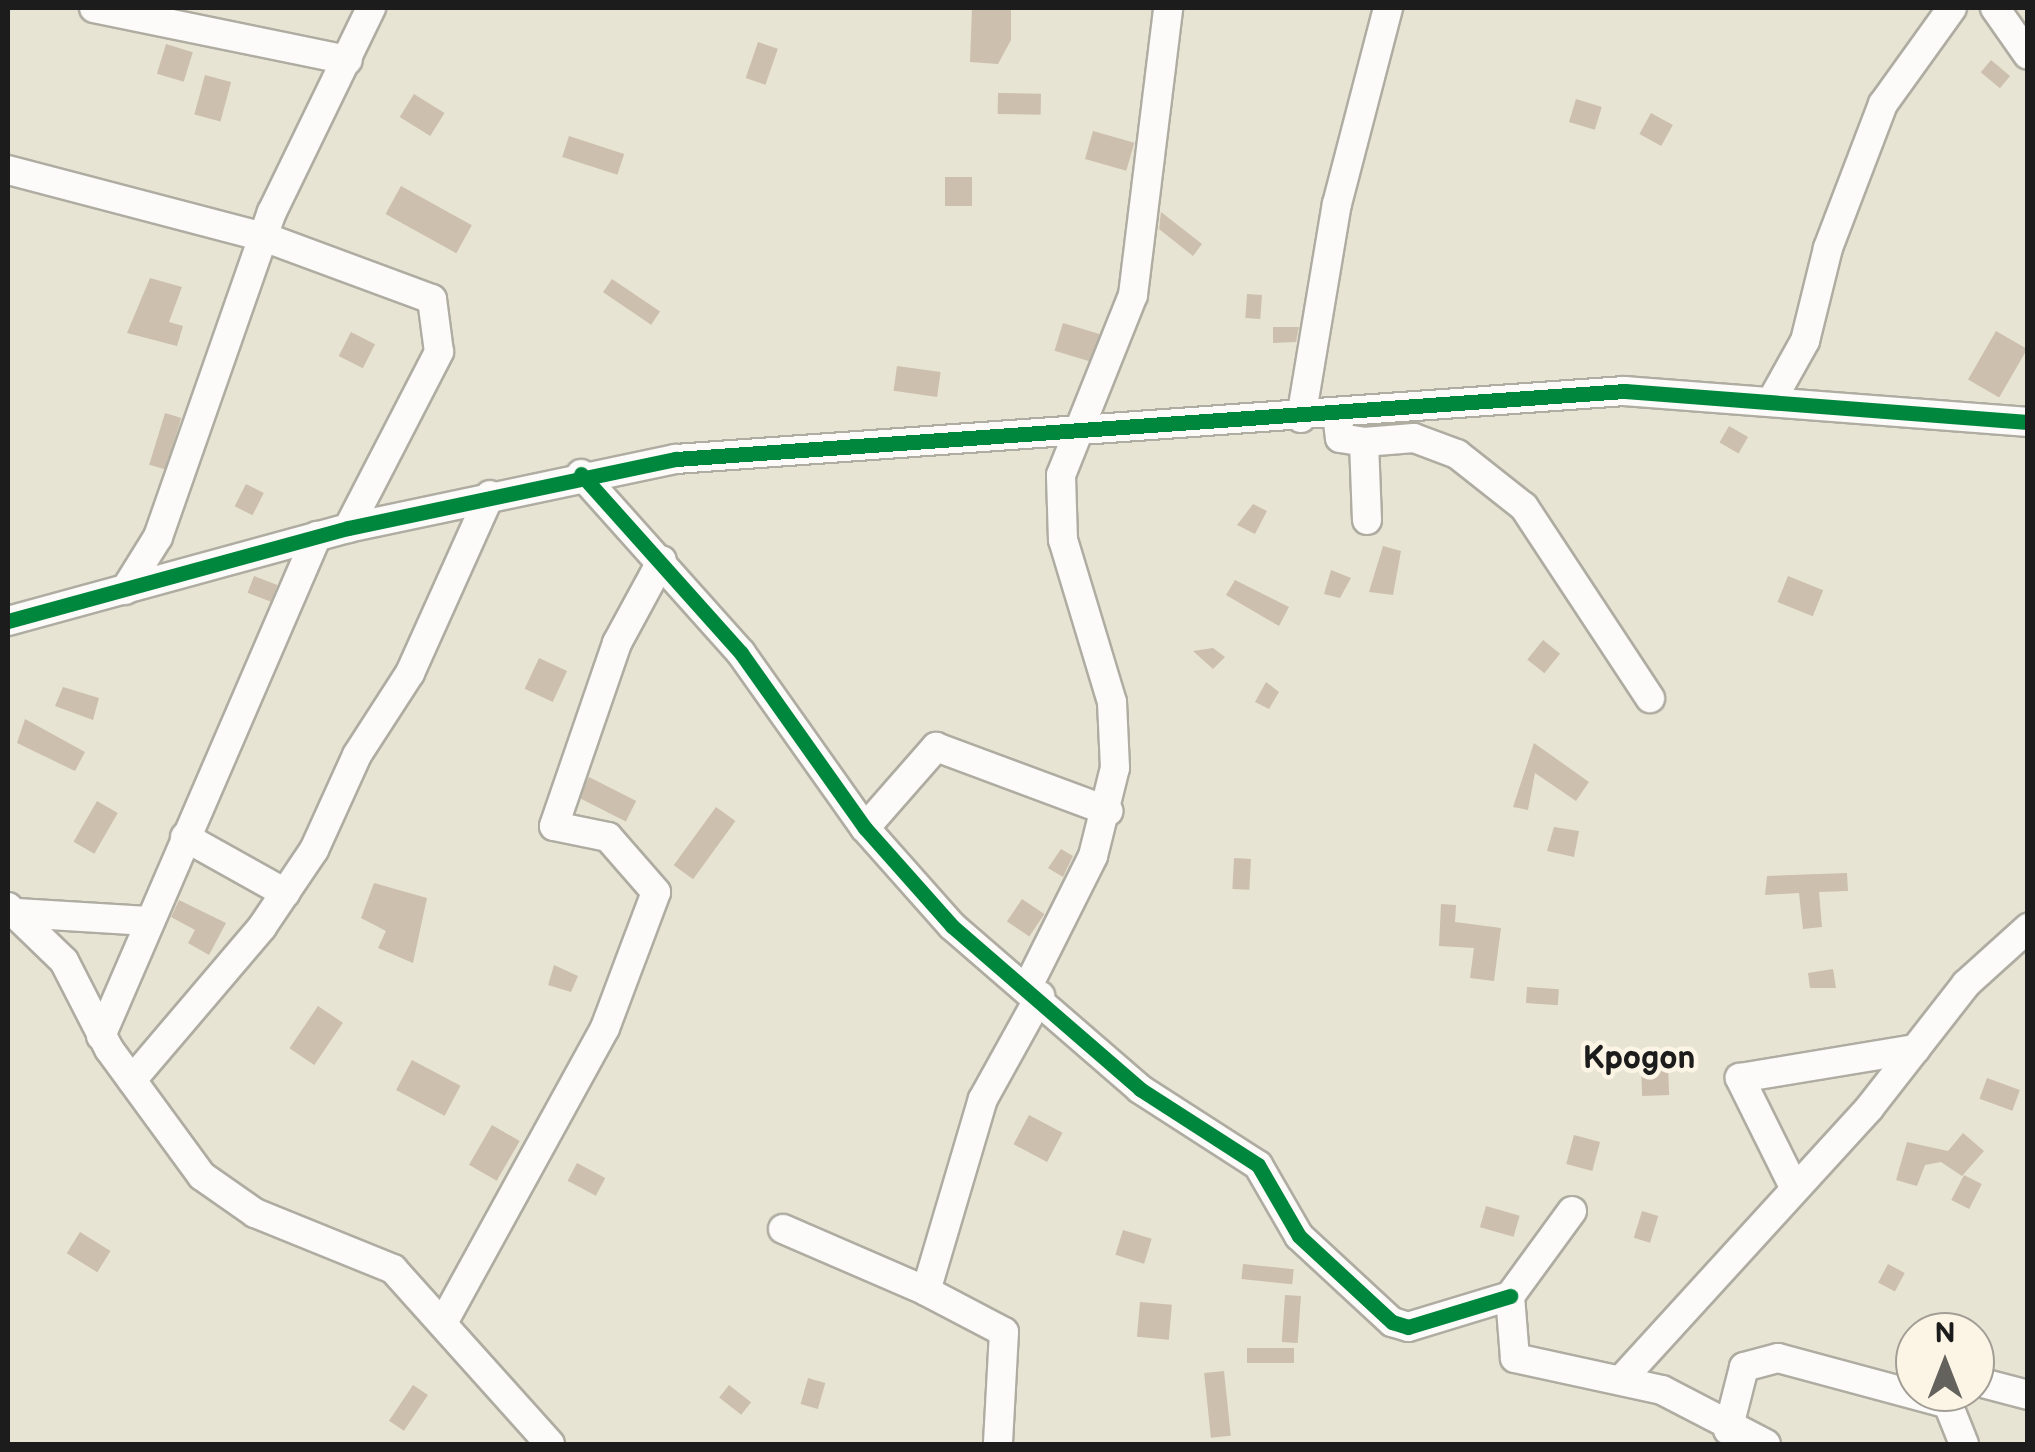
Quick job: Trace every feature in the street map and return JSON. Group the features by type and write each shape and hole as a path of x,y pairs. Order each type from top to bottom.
{"street":[{"path":"94,8 348,60"},
{"path":"125,590 158,536 264,237 372,8"},
{"path":"926,1291 983,1099 1034,990 1108,811 1112,702 1060,506 1080,432 1133,294 1168,8"},
{"path":"1302,418 1337,204 1388,8"},
{"path":"1772,400 1805,341 1828,248 1883,104 1952,8"},
{"path":"1995,8 2028,55"},
{"path":"8,170 264,237 432,299 442,329 426,381 348,528"},
{"path":"8,621 316,536 581,474 851,442 1302,418 1625,391 2028,422"},
{"path":"1337,414 1340,438 1364,442 1414,438 1458,454 1524,507 1650,698"},
{"path":"1364,442 1367,520"},
{"path":"581,474 662,560 804,731 865,828 952,926 1034,990 1140,1089 1258,1165 1299,1236 1392,1322 1408,1327 1510,1296 1572,1211"},
{"path":"132,1080 285,893 410,673 490,495"},
{"path":"101,1036 316,536"},
{"path":"444,1321 605,1028 656,892 608,837 554,826 617,643 662,560"},
{"path":"865,828 936,747 1108,811"},
{"path":"185,838 285,893"},
{"path":"12,910 148,921"},
{"path":"12,910 64,962 101,1036 177,1150 214,1186 255,1213 393,1269 444,1321 550,1444"},
{"path":"1622,1378 1916,1049 1966,984 2028,928"},
{"path":"1794,1186 1740,1078 1916,1049"},
{"path":"783,1230 926,1291 1004,1332 998,1444"},
{"path":"1510,1296 1515,1358 1622,1378 1747,1439 1744,1367 1778,1358 1895,1385"},
{"path":"1995,1386 2028,1395"},
{"path":"1954,1412 1964,1444"}],"building":[{"path":"972,8 1011,8 1011,40 998,64 970,62"},
{"path":"758,42 778,49 765,85 746,78"},
{"path":"166,44 193,52 184,82 157,74"},
{"path":"1991,60 2010,76 2000,88 1981,72"},
{"path":"205,75 231,82 220,122 194,115"},
{"path":"998,93 1041,94 1041,115 998,114"},
{"path":"414,94 445,113 430,136 400,117"},
{"path":"1576,99 1602,107 1595,130 1569,122"},
{"path":"1651,113 1673,125 1661,146 1639,134"},
{"path":"1093,131 1134,143 1126,171 1085,159"},
{"path":"569,136 624,154 617,175 562,157"},
{"path":"945,177 972,177 972,206 945,206"},
{"path":"401,186 472,225 456,253 385,214"},
{"path":"1161,212 1202,244 1193,256 1159,229"},
{"path":"150,278 182,287 169,322 183,326 177,346 127,333"},
{"path":"612,279 660,311 651,325 603,292"},
{"path":"1247,294 1262,295 1260,319 1245,318"},
{"path":"1063,323 1099,334 1091,362 1055,351"},
{"path":"1273,327 1299,327 1296,342 1273,343"},
{"path":"1996,331 2027,349 1999,397 1968,379"},
{"path":"351,332 375,344 363,368 339,356"},
{"path":"897,366 941,372 937,397 894,391"},
{"path":"165,413 181,418 165,470 149,465"},
{"path":"1729,426 1748,437 1739,453 1720,442"},
{"path":"246,484 264,493 252,515 235,506"},
{"path":"1253,504 1267,511 1255,534 1237,525"},
{"path":"1383,546 1401,551 1393,595 1369,592"},
{"path":"1331,570 1351,578 1340,598 1324,594"},
{"path":"254,576 277,585 271,602 248,593"},
{"path":"1788,576 1823,590 1813,616 1778,602"},
{"path":"1235,580 1289,607 1279,626 1226,595"},
{"path":"1543,640 1560,654 1544,673 1527,659"},
{"path":"1213,648 1225,657 1213,669 1193,651"},
{"path":"539,658 567,671 553,702 525,689"},
{"path":"1266,682 1279,692 1269,709 1255,702"},
{"path":"63,687 99,698 93,720 55,706"},
{"path":"25,719 85,752 75,771 17,743"},
{"path":"1534,743 1589,782 1576,801 1535,773 1528,810 1513,807"},
{"path":"589,777 636,801 626,822 579,797"},
{"path":"97,801 118,813 94,854 74,842"},
{"path":"716,807 735,821 693,879 674,865"},
{"path":"1554,827 1579,831 1574,857 1547,851"},
{"path":"1061,849 1073,856 1063,877 1048,868"},
{"path":"1234,858 1251,859 1249,890 1232,889"},
{"path":"1847,873 1848,891 1819,892 1822,927 1803,929 1799,893 1765,895 1767,876"},
{"path":"374,883 427,898 413,963 378,948 386,931 361,918"},
{"path":"1022,899 1044,914 1029,936 1007,921"},
{"path":"179,900 226,923 209,955 188,943 195,930 171,917"},
{"path":"1441,904 1456,905 1455,922 1501,928 1494,981 1470,978 1474,948 1439,946"},
{"path":"554,965 578,976 571,992 548,985"},
{"path":"1833,969 1836,988 1810,988 1808,973"},
{"path":"1527,987 1559,989 1558,1005 1526,1003"},
{"path":"318,1006 343,1023 314,1065 289,1048"},
{"path":"412,1060 461,1086 445,1116 396,1090"},
{"path":"1668,1063 1669,1095 1642,1096 1641,1064"},
{"path":"1987,1078 2020,1090 2012,1111 1979,1099"},
{"path":"1029,1115 1063,1133 1047,1162 1014,1144"},
{"path":"492,1125 520,1141 497,1181 469,1165"},
{"path":"1963,1133 1984,1151 1962,1176 1941,1162 1925,1165 1917,1186 1896,1180 1907,1142 1948,1151"},
{"path":"1574,1135 1600,1142 1592,1171 1566,1164"},
{"path":"577,1163 605,1178 596,1196 568,1181"},
{"path":"1964,1175 1982,1184 1969,1209 1951,1200"},
{"path":"1486,1206 1520,1216 1514,1237 1480,1227"},
{"path":"1642,1211 1658,1216 1650,1243 1634,1238"},
{"path":"1123,1230 1152,1239 1144,1264 1115,1255"},
{"path":"80,1232 111,1251 97,1272 67,1253"},
{"path":"1243,1264 1294,1269 1292,1284 1241,1279"},
{"path":"1888,1264 1905,1273 1895,1291 1878,1283"},
{"path":"1285,1295 1301,1296 1298,1343 1282,1342"},
{"path":"1140,1302 1172,1305 1169,1340 1137,1337"},
{"path":"1247,1348 1294,1348 1294,1363 1247,1363"},
{"path":"1224,1371 1231,1436 1211,1438 1204,1373"},
{"path":"808,1378 825,1383 818,1409 801,1404"},
{"path":"413,1385 428,1395 404,1431 389,1421"},
{"path":"729,1385 751,1402 741,1415 719,1398"}],"cycle path":[{"path":"8,621 348,528 676,459 1625,391 2028,422"},
{"path":"581,474 741,653 865,828 952,926 1140,1089 1258,1165 1299,1236 1392,1322 1408,1327 1510,1296"}],"district":[{"name":"Kpogon","path":"1639,1059"}]}
